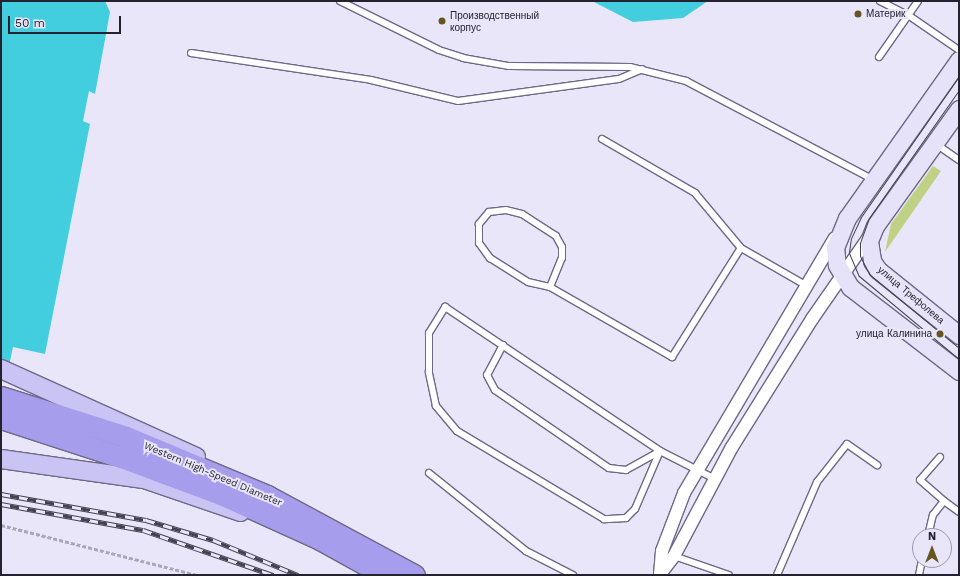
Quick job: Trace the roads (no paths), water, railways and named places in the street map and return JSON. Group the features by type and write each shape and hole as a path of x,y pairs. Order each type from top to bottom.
{"highway":[{"name":"Western High-Speed Diameter","path":"1,397 126,437 267,496 414,575"},
{"name":"Western High-Speed Diameter","path":"1,418 122,457 223,495 320,539 384,575"}],"main road":[{"path":"959,60 873,180 839,233 835,258 841,276 850,288 959,371"},
{"path":"872,232 959,109"},
{"name":"улица Трефолева","path":"872,232 869,251 878,270 959,334"},
{"path":"1,369 175,446 267,496"},
{"path":"1,459 144,480 320,539"}],"street":[{"path":"660,575 674,556 713,478 841,276 872,232"},
{"path":"660,575 662,551 671,519 697,468 839,233"},
{"path":"814,274 835,258 854,258 878,270"}],"lane":[{"path":"340,1 439,50 464,58 509,66 642,70 686,81 873,180"},
{"path":"880,1 908,15 959,50"},
{"path":"879,57 918,1"},
{"path":"191,53 371,80 458,100 619,79 642,70"},
{"path":"602,139 695,193 741,248 807,286"},
{"path":"935,143 959,160"},
{"path":"550,287 562,258 562,247 556,236 522,214 506,210 489,212 479,224 479,243 490,258 528,282 550,287 672,357 741,248"},
{"path":"660,451 635,509 626,518 615,521 604,519 457,430 436,406 429,372 429,333 446,307 660,451 697,468 713,478"},
{"path":"503,345 487,374 494,390 609,468 626,470 660,451"},
{"path":"777,575 817,482 847,444 877,465"},
{"path":"940,456 920,480 959,512"},
{"path":"429,473 526,551 572,575"},
{"path":"930,528 933,514 944,501"},
{"path":"674,556 729,575"}],"water":[{"path":"1,1 105,1 110,12 95,94 89,91 83,121 90,124 45,354 13,347 9,366 1,367"},
{"path":"592,1 708,1 683,18 633,22"}],"tram line":[{"path":"959,76 861,217 851,238 849,253 859,276 959,359"},
{"path":"959,90 869,218 860,243 860,256 869,274 959,348"}],"railway":[{"path":"1,494 146,520 213,540 298,575"},
{"path":"1,504 143,530 273,575"}],"place":[{"name":"Материк","path":"858,14"},
{"name":"Производственный корпус","path":"442,21"},
{"name":"улица Калинина","path":"940,334"}]}
